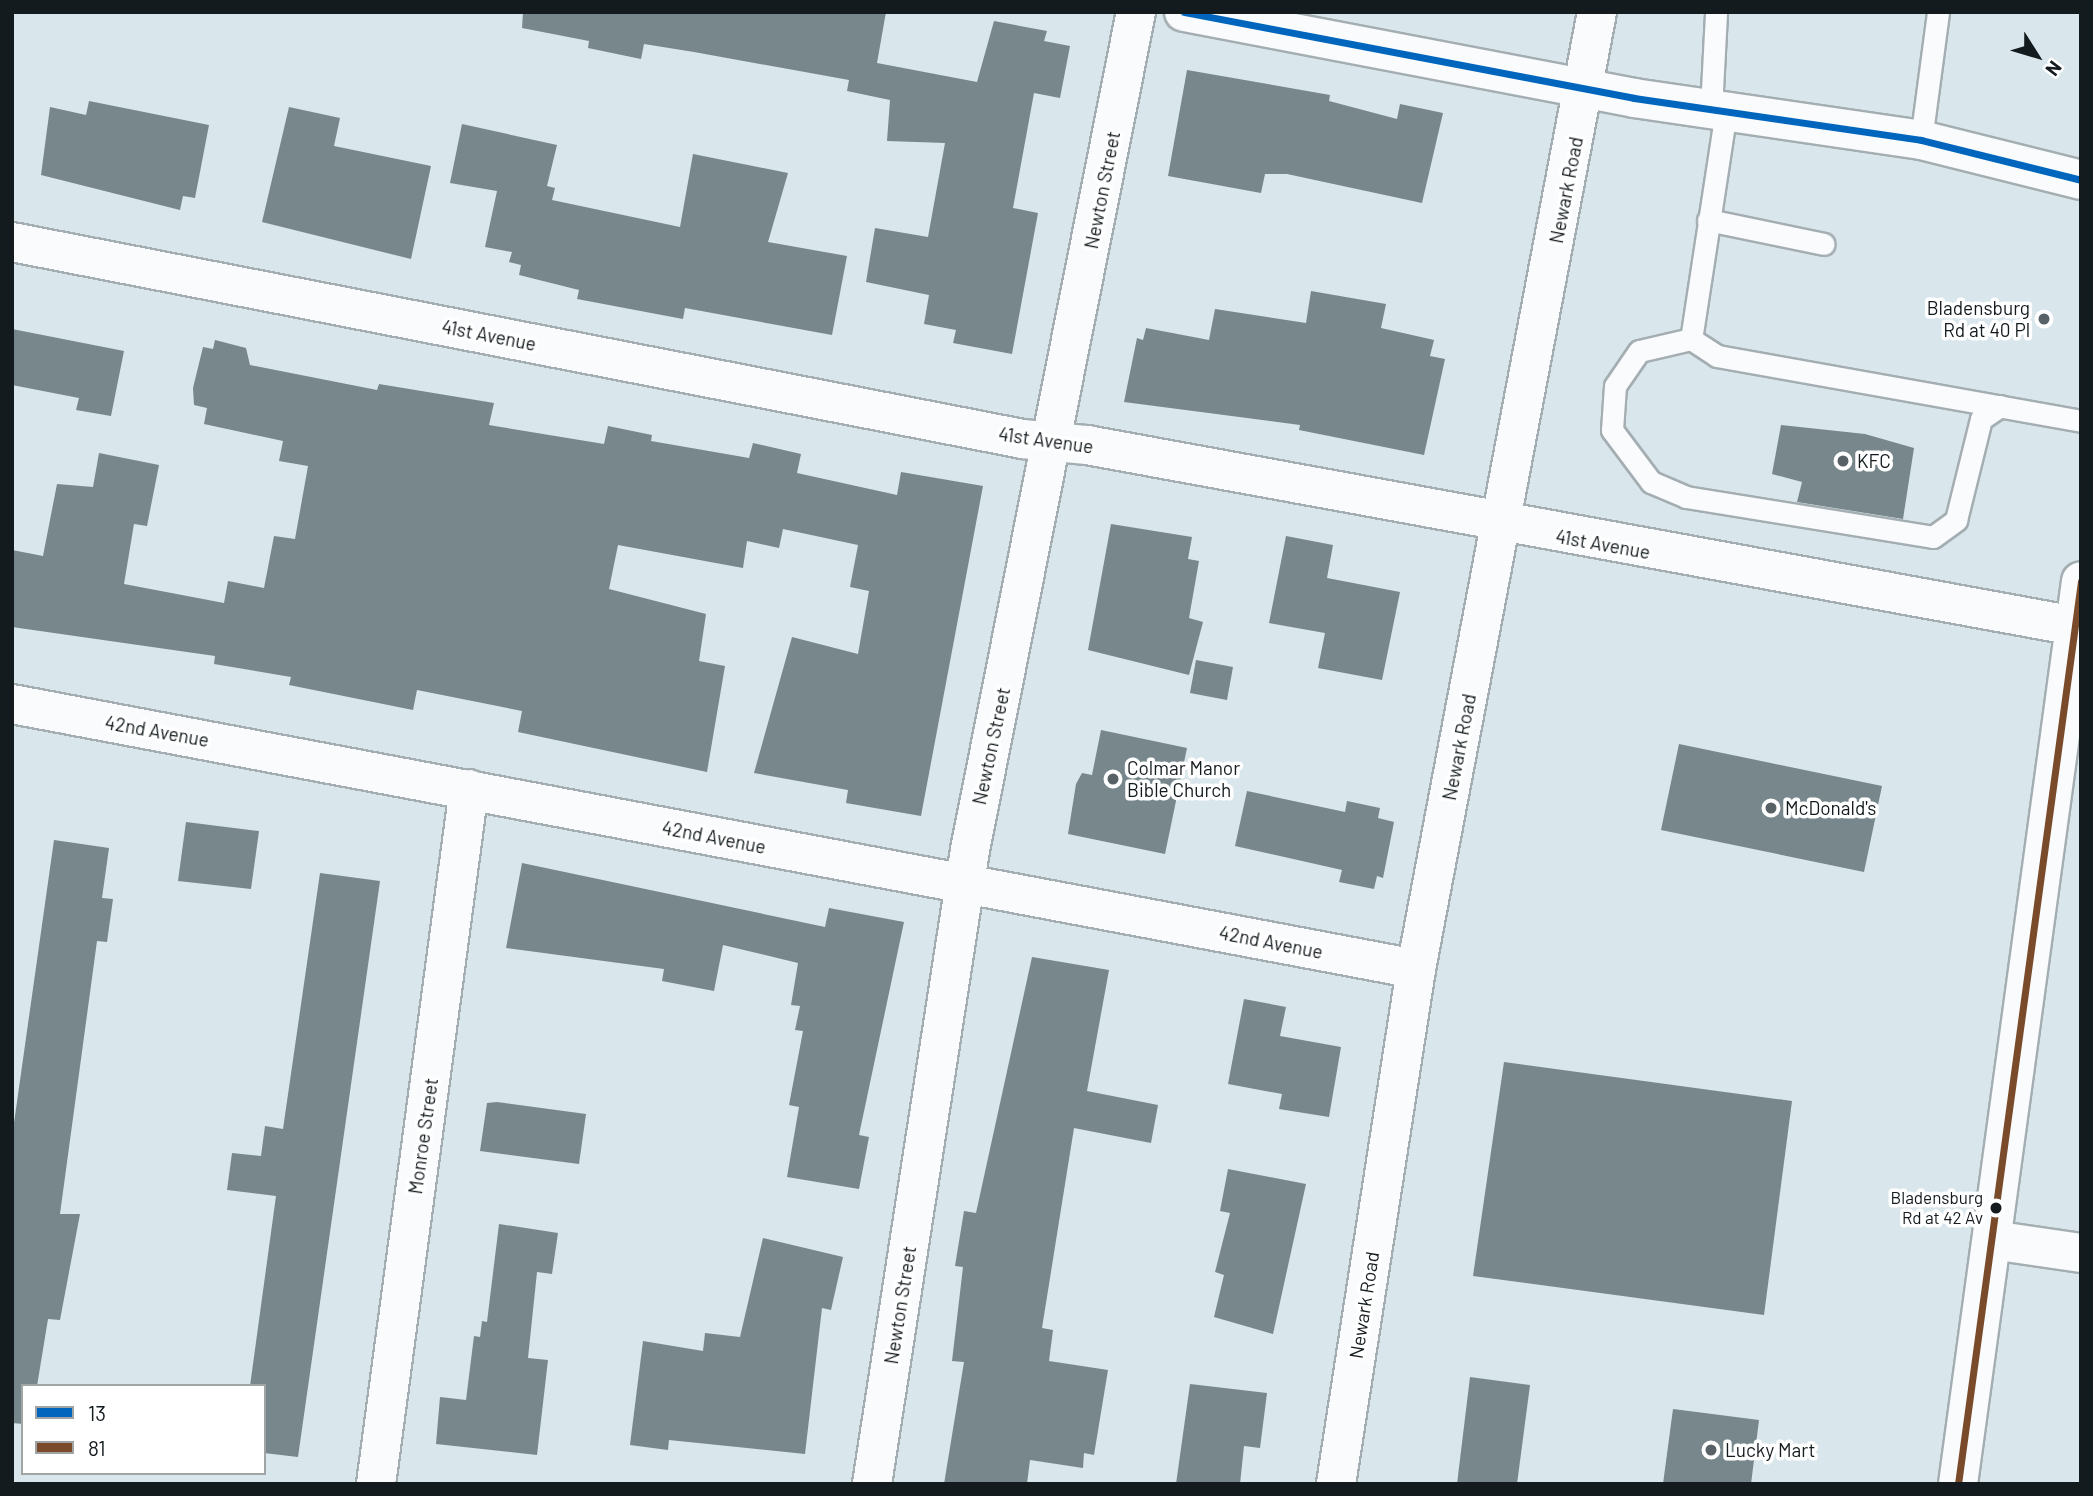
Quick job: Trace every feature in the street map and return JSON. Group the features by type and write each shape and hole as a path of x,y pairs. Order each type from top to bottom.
{"street":[{"name":"Newton Street","path":"872,1484 964,883 1055,442 1136,12"},
{"path":"1184,12 1584,89 1921,140 2081,180"},
{"name":"Newark Road","path":"1336,1484 1416,969 1504,526 1597,12"},
{"name":"41st Avenue","path":"12,242 1504,526 2077,627"},
{"path":"1958,1484 2077,627 2081,581"},
{"name":"42nd Avenue","path":"12,704 1416,969"},
{"name":"Monroe Street","path":"376,1484 470,789"},
{"path":"1992,1240 2081,1253"}],"lane":[{"path":"1691,339 1708,220 1719,110 1716,12"},
{"path":"1921,140 1938,12"},
{"path":"1708,220 1824,244"},
{"path":"2000,407 1982,419 1956,520 1933,537 1686,497 1651,482 1612,429 1615,386 1639,352 1691,339 1717,356 2081,421"}],"building":[{"path":"523,12 886,12 877,63 977,82 994,21 1047,31 1044,41 1070,46 1060,98 1034,93 1013,208 1038,213 1012,354 953,343 956,330 924,324 929,295 866,282 875,228 928,237 945,143 887,141 890,100 847,91 849,80 694,52 644,44 641,59 588,48 589,41 522,28"},
{"path":"1187,70 1330,95 1329,101 1397,119 1400,104 1443,113 1422,203 1287,174 1265,174 1261,193 1168,176"},
{"path":"89,101 209,125 195,198 183,196 180,210 41,175 50,107 86,115"},
{"path":"289,107 340,118 334,146 431,166 411,259 262,222"},
{"path":"462,124 557,145 547,186 555,188 552,200 680,227 693,154 788,173 768,242 847,256 832,335 685,308 683,319 577,299 579,290 519,275 521,265 509,262 512,252 485,247 497,191 450,183"},
{"path":"1311,291 1386,304 1381,328 1434,340 1430,356 1445,359 1424,455 1299,430 1300,425 1124,402 1137,338 1143,340 1146,328 1209,340 1215,309 1306,323"},
{"path":"12,329 124,351 111,416 76,410 79,398 12,385"},
{"path":"215,340 246,348 250,365 377,390 379,384 494,403 489,425 604,444 608,426 652,435 651,441 749,458 753,443 801,454 797,473 897,495 901,472 983,486 921,816 846,803 848,790 754,773 792,637 858,654 869,591 850,587 858,545 783,529 779,548 747,541 743,568 618,545 609,589 706,614 699,661 725,666 707,772 518,732 522,711 417,690 413,710 289,685 291,677 214,664 215,656 12,627 12,550 43,556 57,484 93,487 99,453 159,465 147,526 134,524 124,584 224,603 228,581 264,588 274,536 295,539 308,466 279,461 283,441 204,424 207,408 194,405 193,388 203,347 213,349"},
{"name":"KFC","path":"1781,425 1865,434 1914,448 1903,519 1797,502 1802,482 1772,474"},
{"path":"1111,524 1192,537 1188,559 1199,561 1189,618 1203,622 1189,675 1088,650"},
{"path":"1286,536 1333,545 1327,578 1400,592 1382,680 1318,668 1325,633 1269,623"},
{"path":"1196,660 1233,667 1227,700 1190,693"},
{"path":"1101,730 1187,748 1165,854 1068,834 1076,784 1082,773 1092,775"},
{"name":"McDonald's","path":"1679,744 1882,786 1864,872 1661,830"},
{"path":"1247,791 1345,812 1347,801 1380,808 1378,818 1394,822 1383,878 1377,876 1374,889 1339,882 1342,870 1235,846"},
{"path":"186,822 259,831 251,889 178,881"},
{"path":"54,840 109,848 102,898 113,899 107,942 97,941 60,1214 80,1214 60,1320 48,1319 37,1384 21,1384 21,1424 12,1423 12,1137"},
{"path":"522,863 825,927 829,908 904,922 859,1135 869,1137 859,1189 787,1177 799,1107 789,1105 803,1031 795,1030 800,1006 791,1005 798,963 723,945 714,991 662,981 664,969 506,948"},
{"path":"320,873 380,881 298,1457 266,1453 266,1384 250,1384 276,1196 227,1190 232,1153 261,1156 265,1126 283,1129"},
{"path":"1032,957 1109,970 1087,1091 1158,1105 1151,1143 1074,1128 1042,1328 1053,1330 1049,1361 1108,1370 1094,1455 1084,1453 1083,1468 1030,1460 1027,1484 944,1484 964,1362 952,1361 963,1267 955,1266 964,1211 976,1213"},
{"path":"1244,999 1286,1007 1280,1036 1341,1047 1329,1117 1279,1109 1282,1094 1228,1084"},
{"path":"1504,1062 1792,1101 1764,1315 1473,1276"},
{"path":"487,1103 586,1114 579,1164 480,1151"},
{"path":"1228,1169 1306,1184 1273,1334 1214,1317 1224,1275 1215,1272 1230,1213 1220,1211"},
{"path":"499,1224 558,1233 552,1274 537,1272 528,1358 548,1360 537,1455 436,1444 440,1397 466,1400 474,1336 480,1337 482,1321 487,1322"},
{"path":"763,1238 843,1257 831,1310 822,1308 805,1454 669,1440 668,1450 630,1445 643,1341 703,1351 705,1333 740,1337"},
{"path":"1470,1377 1530,1385 1517,1484 1457,1484"},
{"path":"1190,1384 1267,1393 1260,1448 1244,1446 1240,1484 1176,1484"},
{"name":"Lucky Mart","path":"1673,1409 1759,1420 1751,1484 1663,1484"}],"transit line":[{"name":"13","path":"1184,12 1634,98 1921,140 2081,180"},
{"name":"81","path":"1958,1484 2081,581"}],"place":[{"name":"Bladensburg Rd at 40 Pl","path":"2044,319"},
{"name":"KFC","path":"1843,461"},
{"name":"Colmar Manor Bible Church","path":"1113,779"},
{"name":"McDonald's","path":"1771,808"},
{"name":"Bladensburg Rd at 42 Av","path":"1996,1208"},
{"name":"Lucky Mart","path":"1711,1450"}]}
